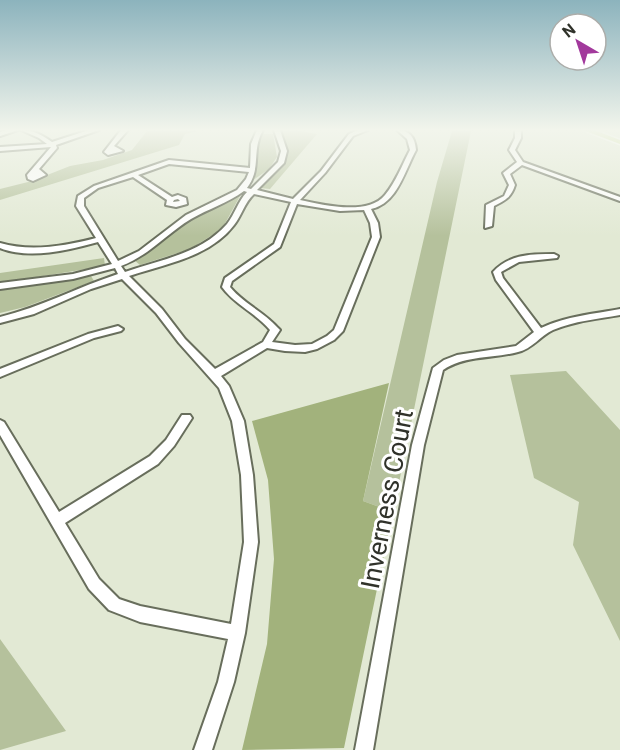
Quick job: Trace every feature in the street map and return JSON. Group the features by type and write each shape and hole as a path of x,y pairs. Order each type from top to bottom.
{"street":[{"path":"35,170 40,165"},
{"path":"165,165 96,187 80,196 80,206 119,270 224,386 238,422 247,474 251,542 237,633 226,682 203,750"},
{"path":"205,165 254,170"},
{"path":"0,320 31,312 119,270 161,240 177,224 241,188 254,170 254,165"},
{"path":"0,286 119,270 186,255 208,244 231,224 243,200 279,165"},
{"path":"215,374 266,344 275,330 270,322 232,296 225,287 228,280 277,245 295,201 328,165"},
{"path":"241,188 295,201 347,209 367,209 385,200 405,165"},
{"path":"488,226 490,205 509,196 512,185 506,173 518,165"},
{"path":"526,165 620,199"},
{"path":"133,174 171,199"},
{"path":"266,344 285,349 315,346 332,339 339,331 376,237 374,223 367,209"},
{"path":"0,245 16,251 87,243 100,239"},
{"path":"540,333 499,278 497,272 504,264 514,259 554,256"},
{"name":"Inverness Court","path":"364,750 418,444 438,368 450,359 516,350 527,345 540,333 577,319 620,312"},
{"path":"0,373 91,336 118,329"},
{"path":"56,521 154,460 170,443 186,418"},
{"path":"0,425 94,584 114,605 140,614 237,633"}],"shaded area":[{"path":"114,165 0,200 0,189 32,181 70,166"},
{"path":"255,165 272,165 269,169 252,181"},
{"path":"282,165 291,165 270,189 260,188"},
{"path":"442,165 464,165 393,512 363,501"},
{"path":"236,195 240,196 222,229 190,249 140,265 134,260 179,227"},
{"path":"104,258 105,266 0,283 0,273"},
{"path":"91,276 94,281 25,307 0,313 0,289"},
{"path":"566,371 620,430 620,641 573,545 579,502 534,478 510,375"},
{"path":"389,383 363,501 393,512 344,748 242,750 267,644 274,559 268,480 252,421"},
{"path":"0,639 66,731 0,750"}]}
